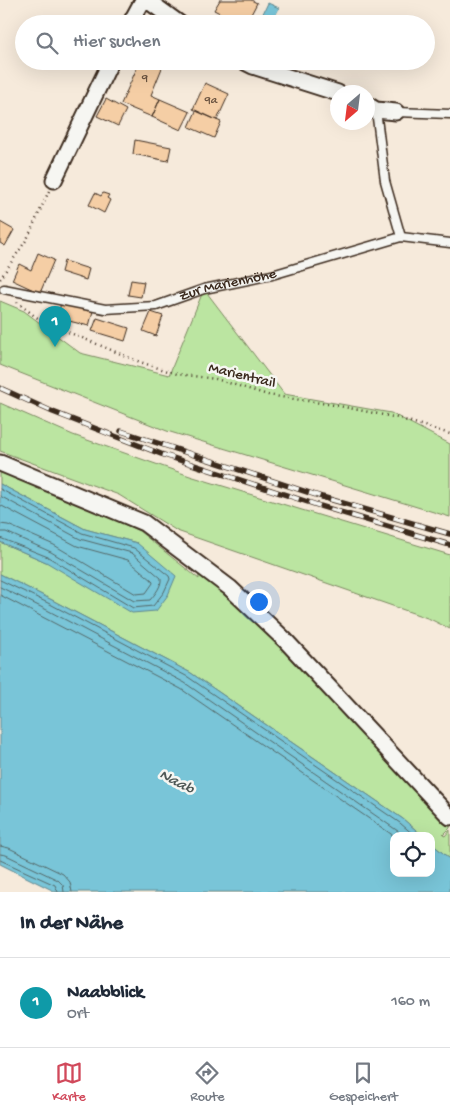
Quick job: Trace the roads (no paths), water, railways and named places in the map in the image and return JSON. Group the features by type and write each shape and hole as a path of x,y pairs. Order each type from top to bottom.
{"street":[{"path":"135,15 143,0"},
{"path":"148,0 168,15"},
{"path":"54,180 107,70"},
{"path":"266,70 330,90"},
{"path":"375,108 396,112"},
{"path":"0,463 144,524 230,588 285,640 450,817"}],"lane":[{"path":"396,112 450,114"},
{"path":"375,124 385,181 400,238"},
{"name":"Zur Marienhöhe","path":"6,290 105,309 156,306 204,289 272,275 400,238 450,243"}],"water":[{"path":"268,3 279,8 276,15 262,15"},
{"path":"0,484 85,529 137,543 176,576 168,595 156,611 132,613 46,562 0,542"},
{"name":"Naab","path":"0,574 191,673 403,819 418,832 390,832 390,877 435,877 435,846 450,859 450,892 56,892 0,864"}],"railway":[{"path":"0,388 53,412 161,454 320,506 450,545"},
{"path":"121,431 322,497 450,534"}],"place":[{"name":"Naabblick","path":"55,347"}]}
